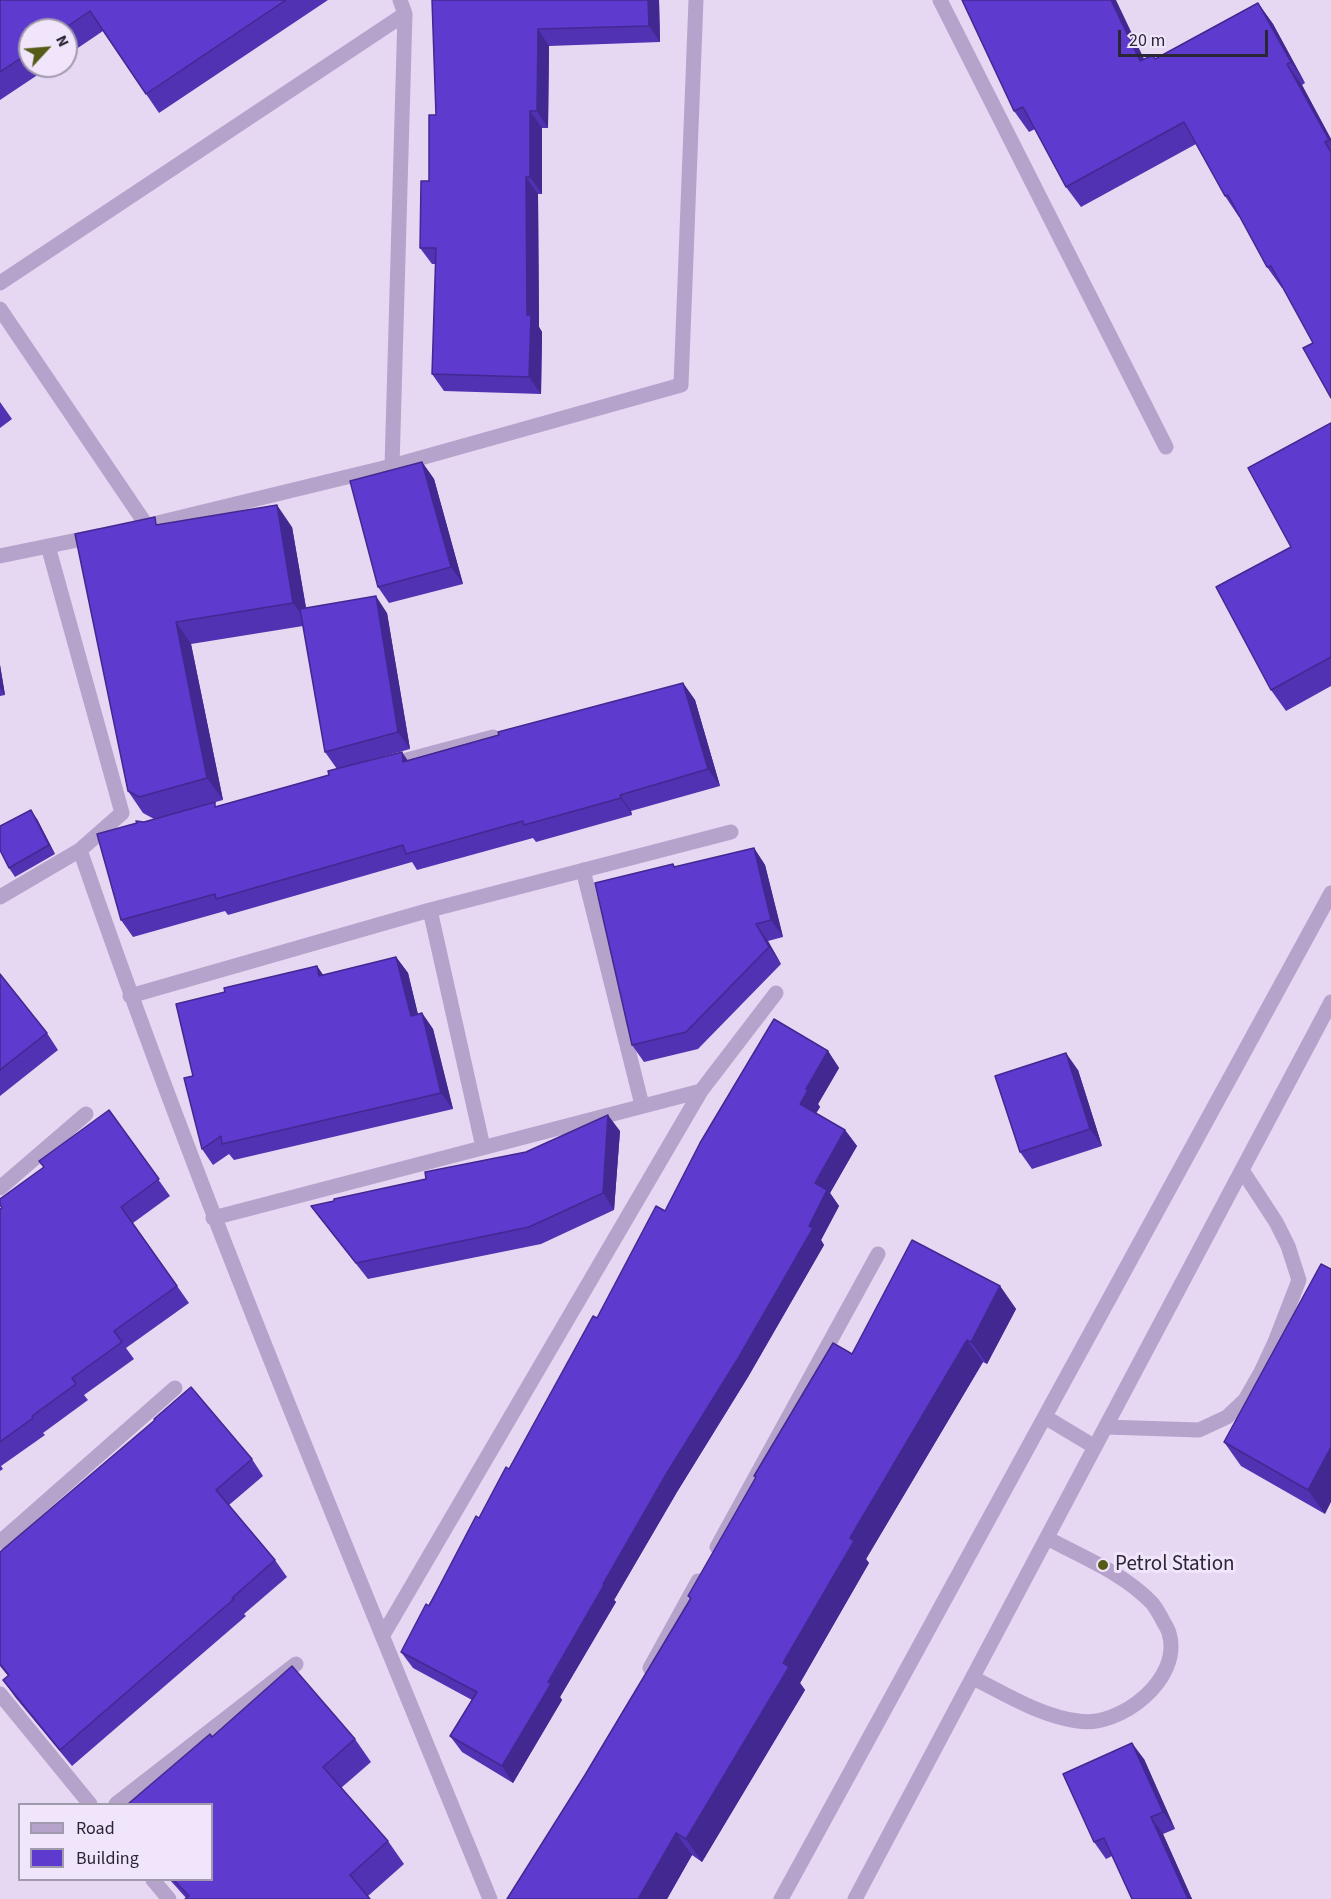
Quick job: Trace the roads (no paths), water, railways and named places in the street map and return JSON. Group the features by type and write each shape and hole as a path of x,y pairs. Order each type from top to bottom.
{"street":[{"path":"0,556 147,526 392,466 681,384 696,0"},
{"path":"940,0 1166,447"},
{"path":"392,466 402,7"},
{"path":"0,283 402,7"},
{"path":"0,309 147,526"},
{"path":"0,897 80,850 127,815 48,546"},
{"path":"372,770 510,732"},
{"path":"130,996 430,910 731,832"},
{"path":"80,850 130,996 213,1218 490,1899"},
{"path":"583,870 642,1105"},
{"path":"781,1899 1331,893"},
{"path":"430,910 483,1147"},
{"path":"383,1635 700,1091 776,993"},
{"path":"855,1899 1331,1002"},
{"path":"213,1218 700,1091"},
{"path":"0,1188 86,1114"},
{"path":"1106,1427 1199,1430 1227,1418 1245,1400 1261,1372 1299,1280 1288,1246 1276,1222 1242,1170"},
{"path":"643,1681 878,1254"},
{"path":"0,1542 175,1388"},
{"path":"1046,1417 1095,1447"},
{"path":"973,1678 1043,1712 1079,1722 1110,1718 1127,1710 1160,1681 1170,1657 1170,1634 1153,1603 1118,1576 1047,1538"},
{"path":"117,1803 296,1664"},
{"path":"0,1694 89,1803"},
{"path":"154,1881 169,1899"}],"place":[{"name":"Petrol Station","path":"1103,1565"}]}
